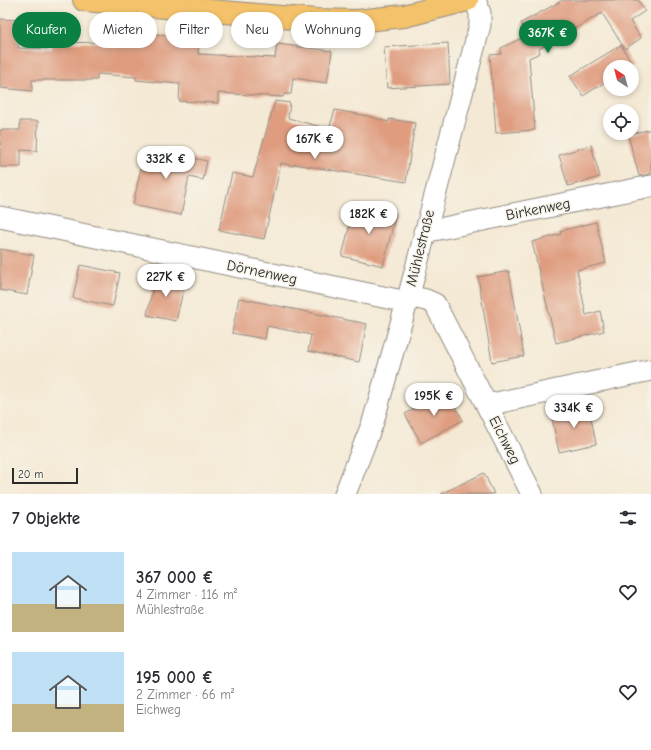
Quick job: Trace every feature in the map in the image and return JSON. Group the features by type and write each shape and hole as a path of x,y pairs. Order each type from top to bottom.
{"main road":[{"path":"84,0 316,20 357,21 404,16 467,0"}],"street":[{"name":"Mühlestraße","path":"345,494 373,422 408,299 424,232 480,25 480,13 475,0"},
{"name":"Birkenweg","path":"424,232 651,186"},
{"name":"Dörnenweg","path":"0,217 408,299"},
{"name":"Eichweg","path":"408,299 426,300 435,304 532,494"},
{"path":"487,405 651,370"}],"building":[{"path":"563,0 638,0 645,11 630,21 641,38 625,49 602,13 539,49 540,53 529,58 535,130 496,133 490,55 501,54 501,48 528,35 521,23"},
{"path":"0,19 12,20 12,48 81,48 81,43 89,42 89,48 157,48 157,34 165,35 165,48 198,48 198,54 275,58 276,48 283,48 283,45 291,46 291,48 308,48 332,51 327,83 293,78 291,94 284,94 283,97 218,93 218,103 179,101 180,84 136,80 136,77 97,74 97,80 32,80 32,91 0,88"},
{"path":"448,43 450,84 387,88 384,47"},
{"path":"621,45 630,60 603,60 603,83 583,96 570,76"},
{"path":"275,101 290,103 288,118 329,129 335,110 368,116 389,122 389,119 415,123 406,182 281,163 264,239 219,230 232,173 253,177"},
{"path":"20,121 38,121 37,151 21,150 21,167 0,167 0,130 20,130"},
{"path":"651,129 651,174 639,176 629,140 639,140 639,132"},
{"path":"591,145 600,177 568,186 559,155"},
{"path":"145,148 207,161 203,180 189,177 181,215 133,205"},
{"path":"355,204 396,213 383,266 342,256"},
{"path":"596,222 606,263 577,270 586,315 600,311 604,331 556,343 532,242 561,234 560,231"},
{"path":"0,249 34,255 27,295 0,290"},
{"path":"80,265 120,273 113,306 73,298"},
{"path":"509,271 524,356 492,362 478,277"},
{"path":"156,275 185,282 176,321 147,315"},
{"path":"239,298 367,324 359,362 308,351 311,335 267,326 265,339 232,333"},
{"path":"446,391 463,420 421,443 405,414"},
{"path":"589,407 596,444 559,452 551,414"},
{"path":"484,473 494,494 441,494"}]}
